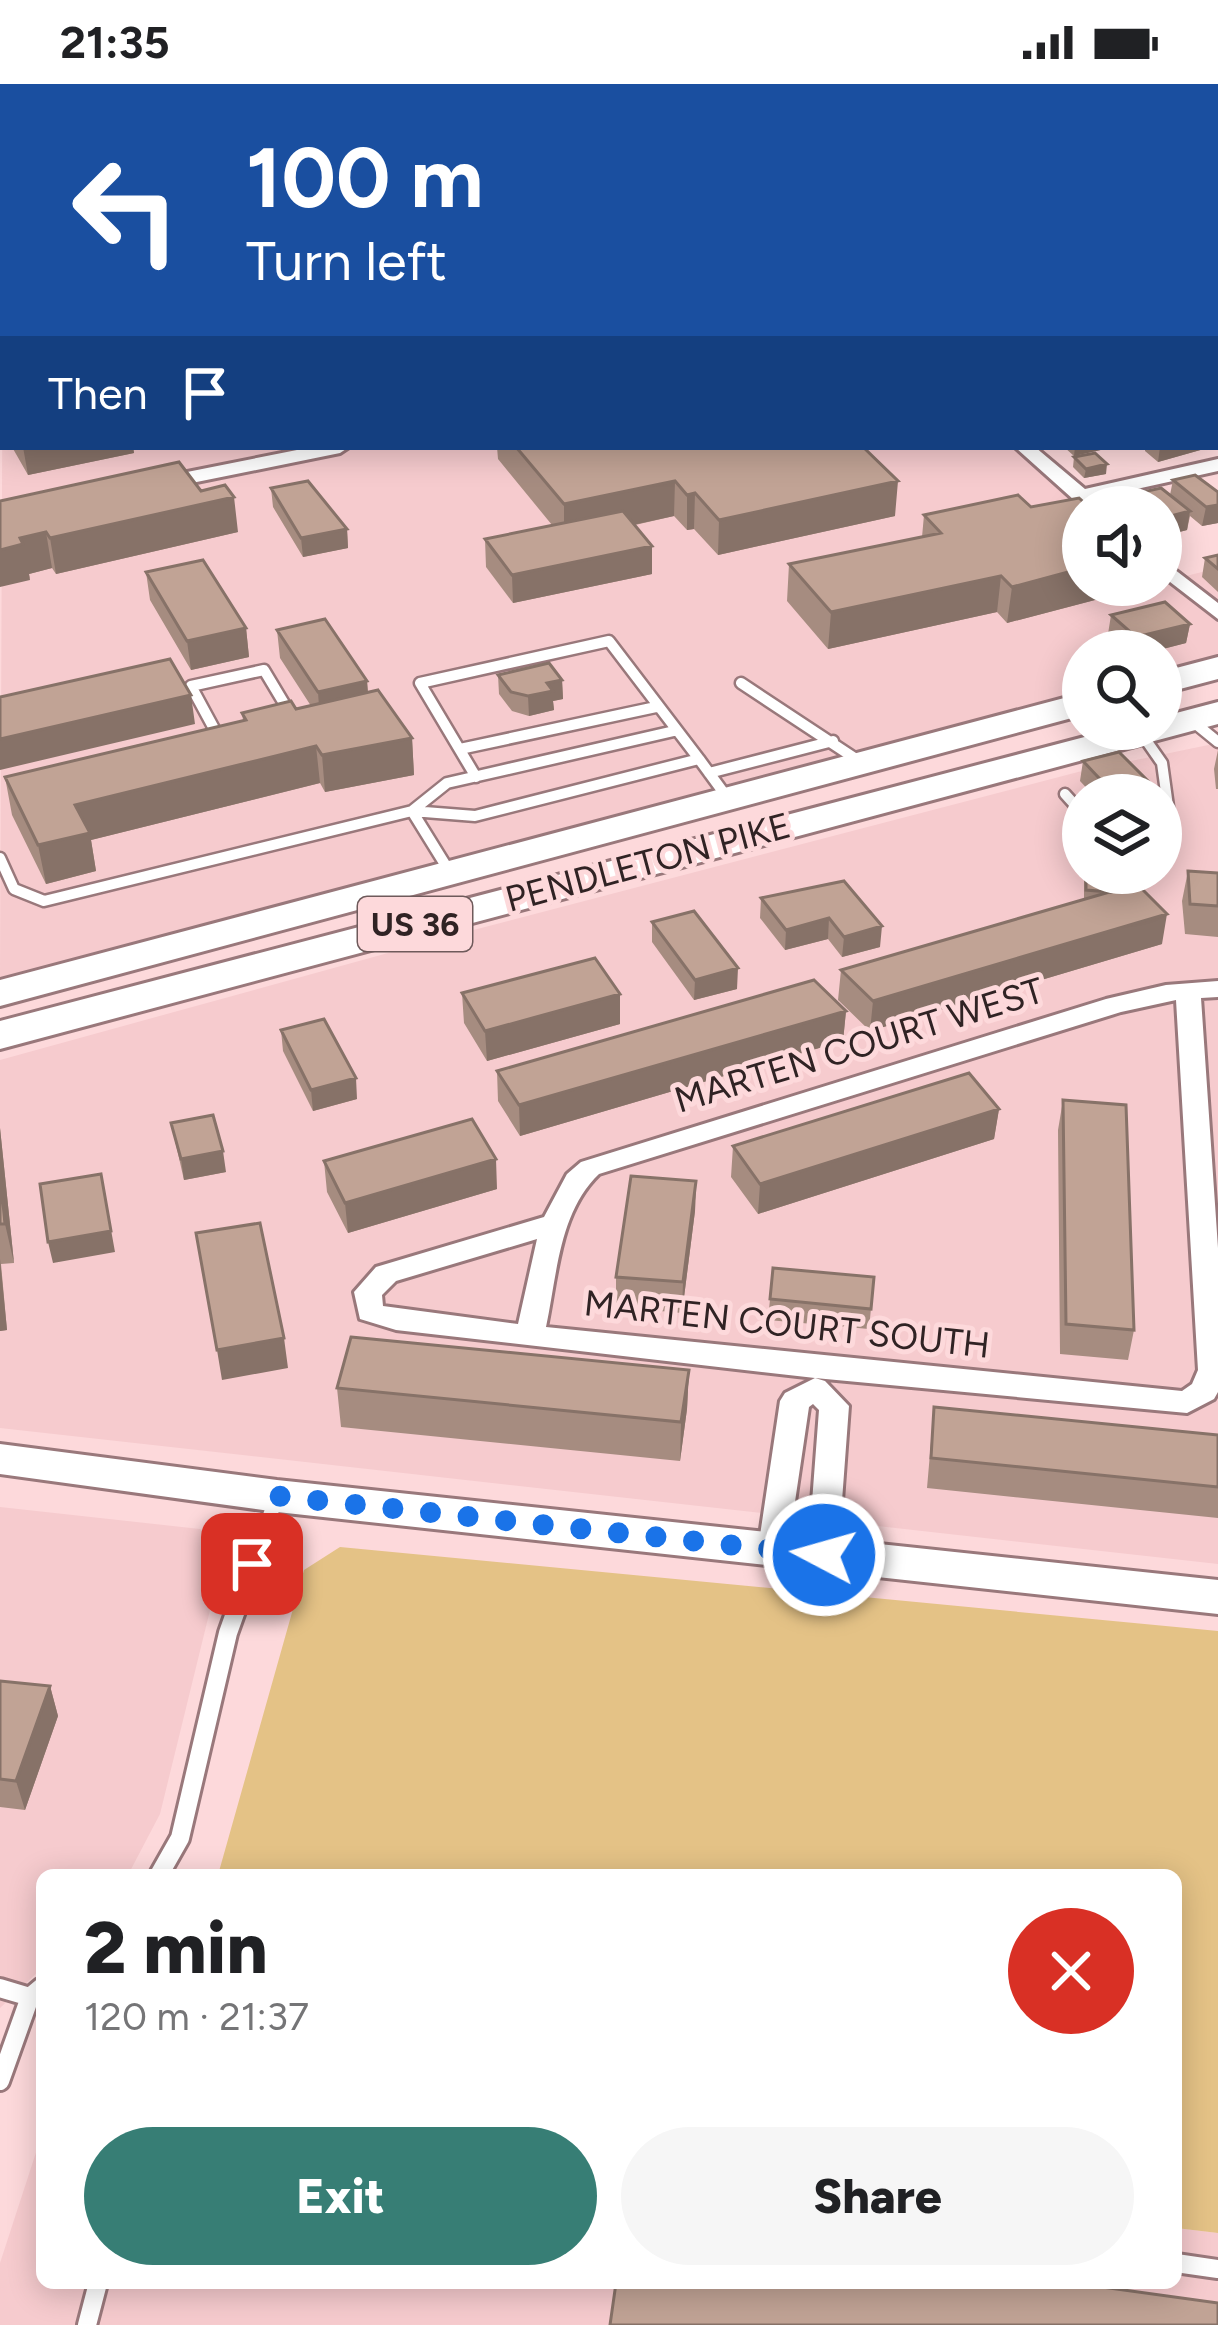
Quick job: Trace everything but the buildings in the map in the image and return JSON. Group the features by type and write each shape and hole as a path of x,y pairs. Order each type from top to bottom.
{"main road":[{"path":"1182,677 1218,668"},
{"name":"PENDLETON PIKE","path":"2,985 452,874 719,786 865,764 1062,710"},
{"name":"PENDLETON PIKE","path":"0,1035 1096,750"}],"street":[{"path":"137,488 325,450"},
{"path":"1027,450 1069,486"},
{"path":"1144,486 1218,465"},
{"path":"1182,583 1218,613"},
{"name":"MARTEN COURT WEST","path":"530,1336 564,1196 576,1178 607,1159 1115,1005 1218,989"},
{"name":"MARTEN COURT SOUTH","path":"557,1223 386,1274 370,1287 370,1312 817,1379 1187,1402 1204,1391 1212,1370 1188,991"},
{"path":"773,1550 795,1401 817,1379 834,1406 824,1555"},
{"path":"0,1459 277,1496 1218,1597"}],"lane":[{"path":"476,777 420,683 609,641 719,786 832,741"},
{"path":"218,736 190,686 264,670 293,719 274,723"},
{"path":"740,683 865,764"},
{"path":"460,749 656,707"},
{"path":"412,811 447,783 674,731"},
{"path":"196,742 237,732"},
{"path":"0,858 14,890 44,901 412,811 475,816 699,759"},
{"path":"412,811 452,874"},
{"path":"162,1869 180,1838 228,1633 277,1496"},
{"path":"0,1988 36,1992 0,2081"},
{"path":"1182,2264 1218,2269"},
{"path":"87,2325 96,2289"}],"shaded area":[{"path":"2,450 1034,450 1065,486 1062,606 1182,606 1182,573 1186,576 1218,568 1218,659 1182,668 1182,630 1062,630 1062,701 0,980"},
{"path":"1218,743 1218,1564 0,1428 0,1060 435,940 1062,776 1062,894 1182,894 1182,774 1070,774"},
{"path":"0,1507 200,1529 227,1541 160,1814 131,1869 36,1869 36,1974 0,2008"},
{"path":"340,1547 1218,1631 1218,2233 1182,2229 1182,1869 220,1869 304,1570"},
{"path":"36,2152 36,2289 1182,2289 1182,2229 1218,2233 1218,2325 0,2325 0,2263"}],"route":[{"path":"252,1564 277,1496 824,1555"}]}
